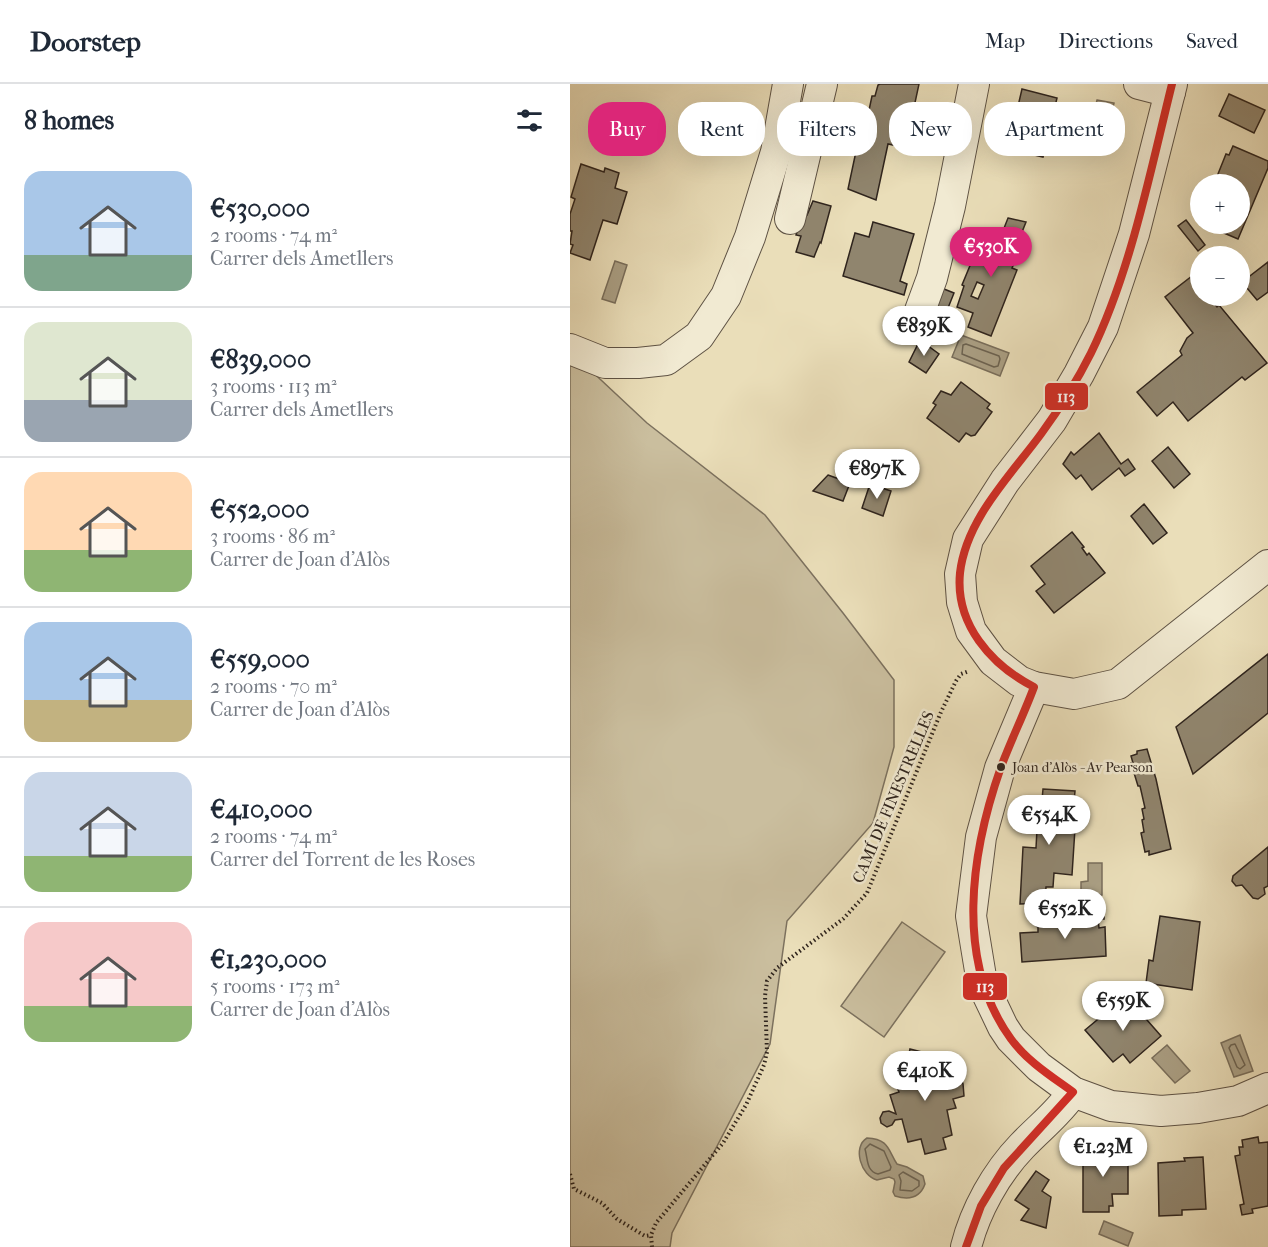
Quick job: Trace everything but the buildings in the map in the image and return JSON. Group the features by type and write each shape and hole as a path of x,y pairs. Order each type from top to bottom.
{"street":[{"path":"570,349 605,363 638,363 666,360 699,336 726,296 750,237 776,152 789,84"},
{"path":"790,219 822,84"},
{"path":"914,327 932,278 950,207 974,84"},
{"path":"1139,84 1171,88 1134,234 1103,327 1052,420 1005,481 968,539 960,574 962,602 971,631 993,661 1019,681 1034,687 1074,694 1118,684 1268,565"},
{"path":"1034,687 1000,768 981,837 972,916 982,983 1003,1027 1011,1039 1039,1067 1073,1092 1111,1106 1161,1111 1216,1106 1238,1101 1268,1088"},
{"path":"966,1247 972,1224 998,1176 1021,1147 1060,1111 1073,1092"}],"path":[{"name":"CAMÍ DE FINESTRELLES","path":"651,1235 656,1223 723,1143 746,1105 764,1065 767,1052 765,996 767,981 777,968 843,919 867,893 941,712 956,681 961,674 993,661"},
{"path":"570,1174 574,1189 602,1203 617,1219 645,1236 651,1235 652,1247"}],"shaded area":[{"path":"570,351 647,423 765,515 894,680 894,747 873,823 787,921 770,1044 672,1233 670,1247 570,1247"},
{"path":"902,922 945,952 884,1037 841,1006"}],"water":[{"path":"615,261 627,265 615,303 602,299"},
{"path":"961,335 1009,353 1000,376 952,357"},
{"path":"1088,863 1102,863 1102,895 1081,895 1081,882 1088,881"},
{"path":"1240,1035 1253,1071 1234,1077 1221,1043"},
{"path":"1167,1045 1190,1071 1175,1083 1152,1058"},
{"path":"867,1138 884,1143 897,1164 923,1176 925,1184 917,1195 909,1198 895,1196 894,1179 889,1177 877,1180 867,1173 859,1154 862,1142"},
{"path":"1104,1221 1133,1233 1128,1246 1099,1234"}],"transit line":[{"name":"113","path":"966,1247 981,1206 1004,1168 1073,1092 1017,1047 993,1008 981,976 975,941 973,906 982,834 1001,767 1034,687 1004,667 979,641 963,609 960,573 964,553 980,516 1041,434 1074,384 1105,322 1138,221 1172,84"}],"place":[{"name":"Joan d'Alòs - Av Pearson","path":"1001,767"}]}
